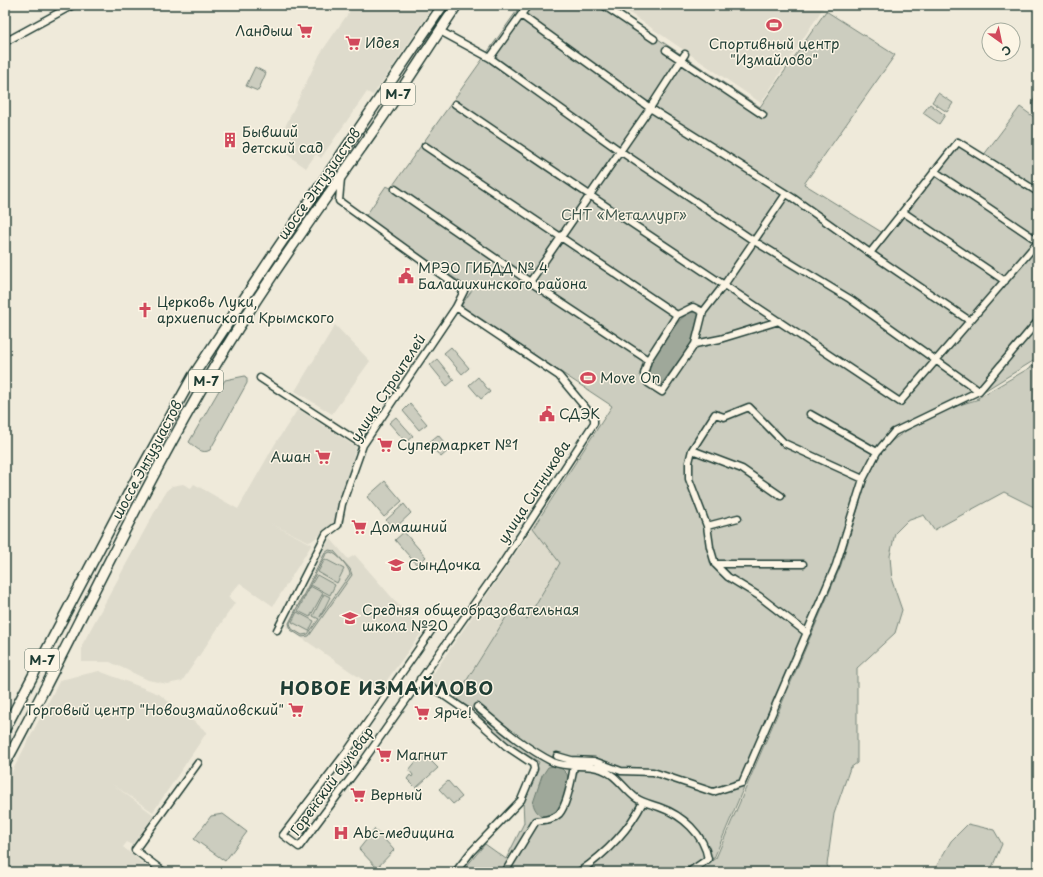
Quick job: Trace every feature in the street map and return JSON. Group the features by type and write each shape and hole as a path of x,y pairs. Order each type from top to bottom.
{"highway":[{"name":"шоссе Энтузиастов","path":"5,729 137,477 193,376 277,249 443,5"},
{"name":"шоссе Энтузиастов","path":"5,764 190,408 230,340 457,5"}],"street":[{"path":"5,42 73,5"},
{"path":"490,58 528,5"},
{"path":"603,5 623,16 654,39"},
{"path":"521,15 650,108 786,194 970,321"},
{"path":"440,31 490,58 620,151 754,241 850,299 979,392"},
{"path":"666,50 683,57 763,115"},
{"path":"530,282 650,108 683,57"},
{"path":"455,104 900,402 1038,242 934,172"},
{"path":"870,253 958,142 1038,192"},
{"path":"425,146 560,238 677,315"},
{"name":"улица Строителей","path":"277,630 326,534 338,525 342,504 363,445 456,307 464,291 339,201 341,176"},
{"path":"395,189 530,282 648,360"},
{"path":"703,312 693,307 677,315 648,360 644,374 648,383 662,392 695,344 703,312 724,285 786,194"},
{"path":"903,212 1004,280"},
{"name":"улица Ситникова","path":"444,646 526,527 594,420 559,376 456,307"},
{"path":"695,344 720,339 779,321"},
{"path":"557,756 571,760 594,761 621,771 653,772 713,792 742,783 836,565 863,479 877,452 894,432 979,392 1038,321"},
{"path":"260,378 363,445"},
{"path":"807,633 759,596 728,577 715,564 710,547 708,526 689,480 689,462 692,450 707,424 715,414 724,417 750,407 784,443 863,479"},
{"path":"810,414 877,452"},
{"path":"692,450 742,469 781,496"},
{"path":"708,526 738,518"},
{"path":"715,564 803,564"},
{"name":"Горенский бульвар","path":"431,631 343,756 283,835 300,847 364,760 444,646"},
{"path":"420,679 476,718 506,746 533,764 534,769 521,800 471,852 457,870 459,872"},
{"path":"476,707 514,738 554,762 574,766 586,765 602,769 616,778 642,802 669,810 682,817 688,822 707,851 708,859 689,872"},
{"path":"164,872 135,850 198,763"},
{"path":"505,872 536,822 550,819 560,813 567,796 574,766"},
{"path":"579,872 596,860 634,820 642,802"}],"shaded area":[{"path":"354,5 373,5 379,9 381,5 435,5 373,95 367,92 321,158 316,154 306,168 282,151 292,138 283,131 320,54"},
{"path":"618,5 825,5 761,103"},
{"path":"692,310 698,313 700,317 691,344 663,382 659,384 651,380 648,370 656,351 671,330 686,314"},
{"path":"335,325 370,361 332,414 295,391"},
{"path":"298,409 356,447 334,525 310,542 271,524 312,544 273,606 240,583 228,597 235,603 182,681 167,684 148,680 110,662 82,662 82,645 166,491 172,486 183,484 191,488 194,484 238,509 275,444"},
{"path":"533,528 560,563 527,619 510,611 455,699 429,680"},
{"name":"Средняя общеобразовательная школа №20","path":"330,538 348,559 355,555 422,632 379,691 286,627"},
{"path":"99,671 159,694 207,732 153,812 112,784 154,815 132,845 127,842 123,847 153,872 5,872 5,785 60,680"},
{"path":"554,766 562,769 567,774 568,786 561,805 557,811 547,818 538,813 533,803 542,776 548,767"}],"green space":[{"name":"СНТ «Металлург»","path":"521,5 607,5 760,107 826,11 895,55 804,184 883,233 957,138 983,156 1020,107 1038,120 1038,358 971,399 953,407 979,399 976,399 1038,363 1038,509 1004,492 934,530 924,515 907,521 895,533 890,556 892,581 902,610 895,633 857,668 857,763 850,768 834,814 827,865 830,872 695,872 716,858 841,565 866,482 882,451 893,440 916,424 895,433 878,455 868,474 858,500 839,561 714,858 692,872 473,872 466,867 485,844 506,859 524,823 523,801 539,762 508,744 474,710 455,699 510,611 527,619 560,563 533,528 612,406 461,306 472,290 365,217 386,186 391,188"},
{"path":"255,67 266,73 258,91 246,86"},
{"path":"1038,92 1038,119 1033,113 1032,106"},
{"path":"938,93 953,103 947,112 932,102"},
{"path":"930,104 945,115 939,124 923,113"},
{"path":"451,347 469,368 462,374 444,353"},
{"path":"437,359 454,380 447,386 430,365"},
{"path":"245,376 247,383 210,450 204,452 199,450 189,442 225,380"},
{"path":"478,377 490,392 481,399 469,385"},
{"path":"410,404 427,424 419,430 403,411"},
{"path":"396,417 413,436 406,442 389,423"},
{"path":"438,435 450,449 441,457 428,443"},
{"path":"385,481 402,501 384,517 367,497"},
{"path":"404,504 411,513 394,529 386,520"},
{"path":"404,532 426,557 417,565 395,540"},
{"path":"329,550 334,551 350,569 352,575 309,636 302,637 291,630 289,623 325,553","holes":["330,552 342,561 350,574 320,617 330,597 324,594 313,616 319,619 308,634 302,635 292,629 290,623 326,554"]},
{"path":"325,559 344,569 337,583 318,572"},
{"path":"317,575 335,585 330,595 311,585"},
{"path":"310,586 323,593 310,617 298,611"},
{"path":"297,612 314,621 309,631 292,622"},
{"path":"423,753 438,768 416,788 407,779 410,775 412,777 413,775 409,770"},
{"path":"448,781 462,797 453,804 439,789"},
{"path":"223,814 247,832 225,861 194,839 211,816"},
{"path":"968,824 994,830 1002,844 990,872 933,872 951,841"},
{"path":"375,829 394,850 377,868 359,849"}],"place":[{"name":"Спортивный центр \"Измайлово\"","path":"774,25"},
{"name":"Ландыш","path":"305,31"},
{"name":"Идея","path":"353,43"},
{"name":"Бывший детский сад","path":"230,140"},
{"name":"МРЭО ГИБДД № 4 Балашихинского района","path":"406,276"},
{"name":"Церковь Луки, архиепископа Крымского","path":"145,310"},
{"name":"Move On","path":"588,378"},
{"name":"СДЭК","path":"547,414"},
{"name":"Супермаркет №1","path":"385,445"},
{"name":"Ашан","path":"323,457"},
{"name":"Домашний","path":"359,527"},
{"name":"СынДочка","path":"396,565"},
{"name":"Средняя общеобразовательная школа №20","path":"350,618"},
{"name":"Торговый центр \"Новоизмайловский\"","path":"296,710"},
{"name":"Ярче!","path":"422,713"},
{"name":"Магнит","path":"384,755"},
{"name":"Верный","path":"358,795"},
{"name":"Abc-медицина","path":"341,833"}],"district":[{"name":"НОВОЕ ИЗМАЙЛОВО","path":"387,689"}]}
